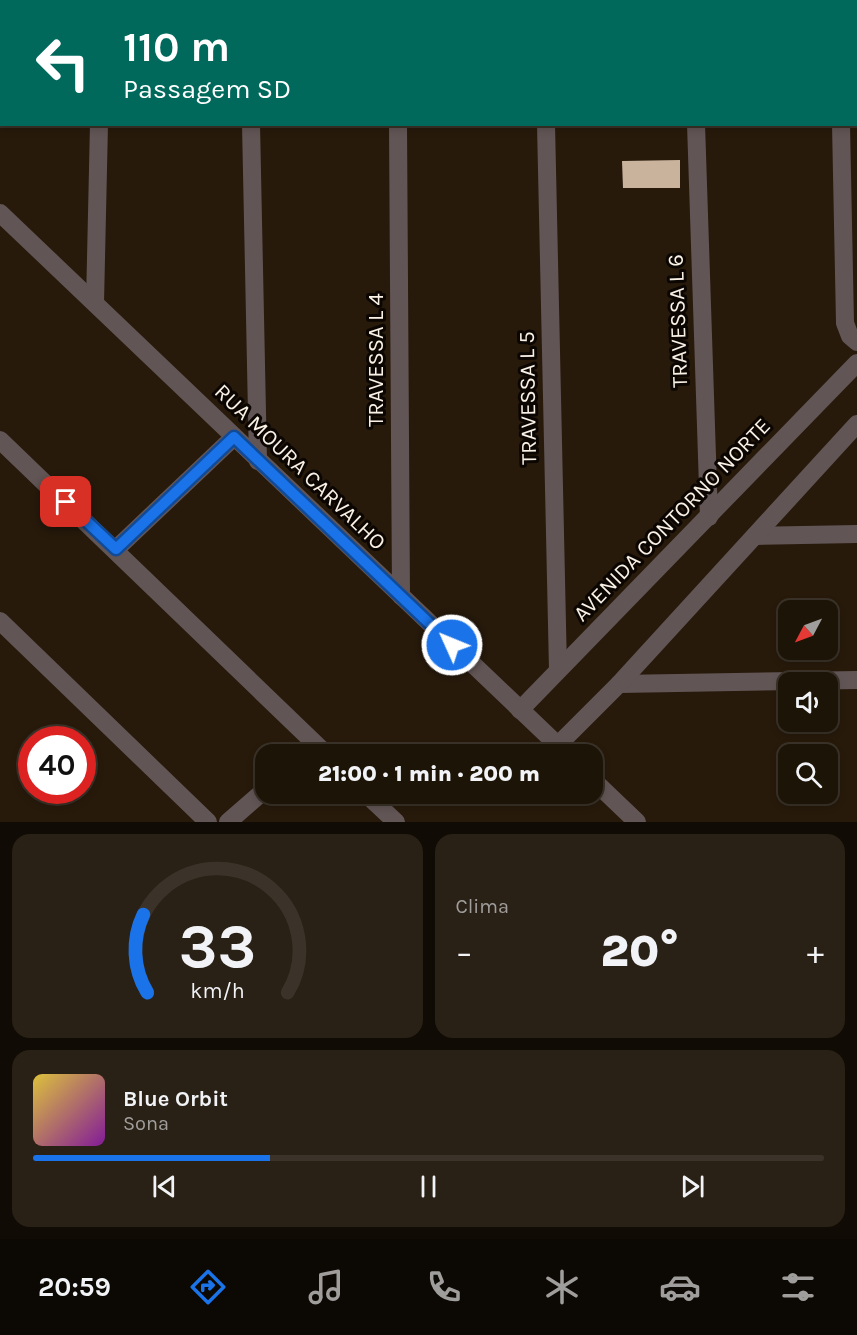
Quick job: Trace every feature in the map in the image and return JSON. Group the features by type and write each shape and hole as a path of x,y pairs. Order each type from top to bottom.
{"street":[{"path":"95,303 99,126"},
{"path":"251,126 258,461"},
{"name":"TRAVESSA L 4","path":"398,126 401,596"},
{"name":"TRAVESSA L 5","path":"546,126 558,670"},
{"name":"TRAVESSA L 6","path":"696,126 709,517"},
{"path":"841,126 845,323 850,336 857,342"},
{"name":"RUA MOURA CARVALHO","path":"0,213 556,744"},
{"name":"AVENIDA CONTORNO NORTE","path":"520,710 857,363"},
{"path":"567,744 619,684 857,424"},
{"path":"116,549 234,437"},
{"path":"0,440 116,549 309,744"},
{"path":"755,536 857,534"},
{"path":"0,621 208,822"},
{"path":"619,684 857,680"},
{"path":"603,790 637,822"},
{"path":"228,822 255,799"},
{"path":"377,804 396,822"}],"building":[{"path":"680,160 680,188 623,188 622,161"}],"route":[{"path":"66,502 116,549 234,437 452,645"}]}
